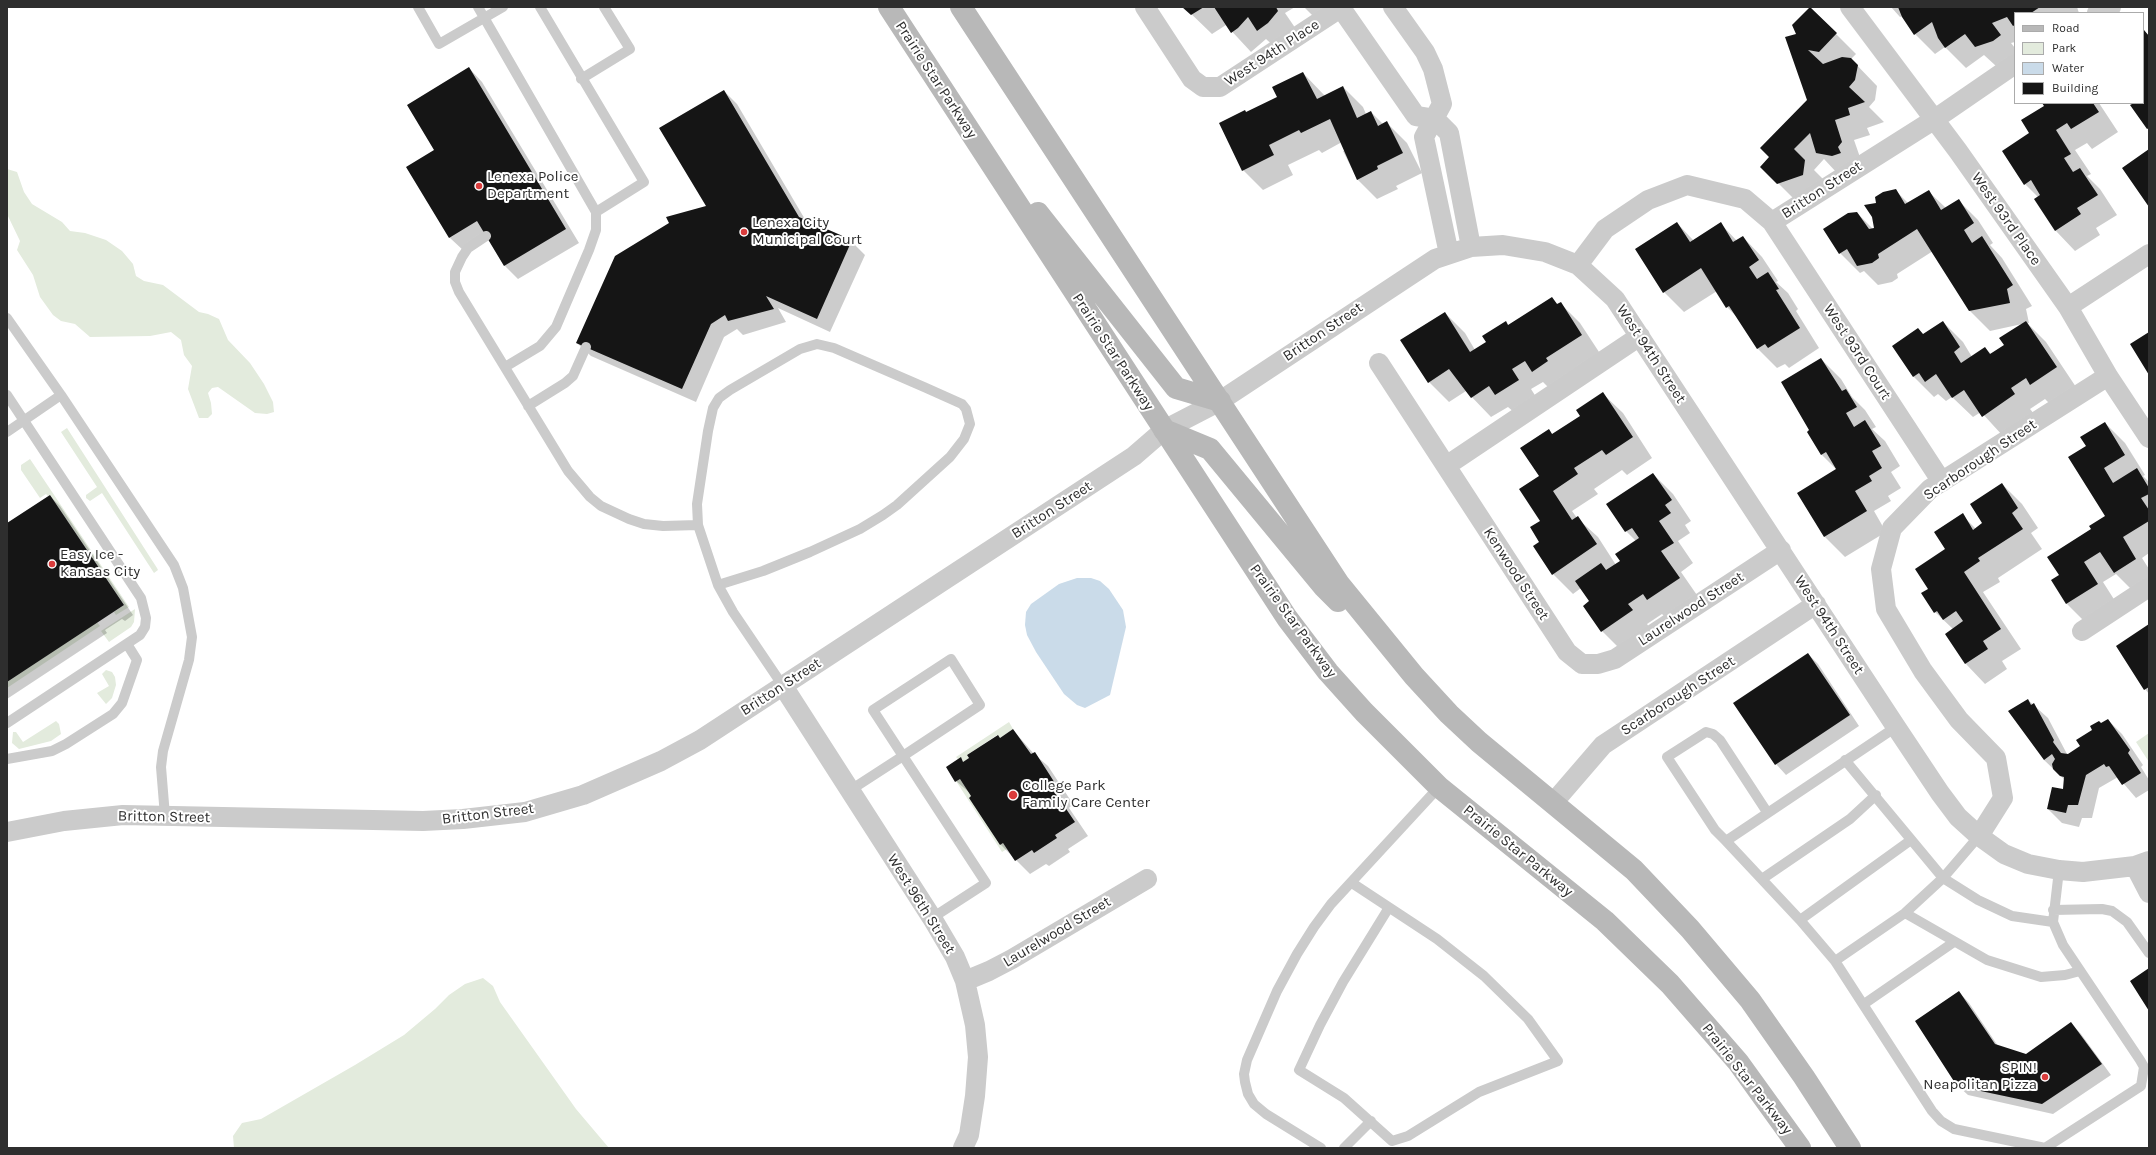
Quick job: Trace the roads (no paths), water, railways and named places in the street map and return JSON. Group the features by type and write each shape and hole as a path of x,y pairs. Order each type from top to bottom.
{"main road":[{"name":"Prairie Star Parkway","path":"888,7 1288,618 1328,672 1369,718 1438,787 1605,921 1654,968 1738,1062 1800,1148"},
{"path":"961,7 1339,584 1404,664 1449,714 1479,742 1634,870 1721,964 1773,1032 1850,1148"},
{"path":"950,101 1176,388 1220,401"},
{"path":"1164,430 1210,448 1324,587 1404,664"}],"street":[{"name":"West 94th Place","path":"1145,7 1192,79 1203,87 1220,87 1341,7"},
{"path":"1341,7 1416,116 1435,119 1449,133 1471,247"},
{"path":"1393,7 1425,52 1433,69 1442,104 1424,137 1448,254"},
{"name":"West 93rd Place","path":"1850,7 1935,119 2068,308 2108,376 2149,438"},
{"path":"2099,12 2111,7"},
{"name":"Britton Street","path":"7,832 64,821 115,816 424,821 463,819 525,812 583,795 680,752 1134,456 1164,430 1220,401 1434,259 1471,247 1503,245 1526,248 1551,254 1578,266 1605,230 1648,200 1687,185 1745,199 1772,222 1935,119 2014,65"},
{"name":"West 93rd Court","path":"1772,222 1942,482"},
{"path":"2068,308 2149,254"},
{"name":"West 94th Street","path":"1578,266 1615,299 1896,727 1944,799 1958,817 1979,836 2004,854 2028,864 2059,870 2083,872 2142,863"},
{"path":"1446,466 1640,336"},
{"name":"Kenwood Street","path":"1379,363 1567,652 1582,664 1598,664"},
{"name":"Scarborough Street","path":"1979,836 2003,798 1996,758 1959,720 1923,671 1886,609 1881,569 1892,528 1930,489 2108,376"},
{"name":"Laurelwood Street","path":"1598,664 1615,658 1781,550"},
{"path":"2082,631 2149,588"},
{"name":"Scarborough Street","path":"1553,803 1603,745 1816,604"},
{"name":"West 96th Street","path":"783,686 849,791 932,918 955,958 965,981 975,1025 978,1057 970,1127 963,1148"},
{"path":"2142,863 2149,893"},
{"name":"Laurelwood Street","path":"965,981 990,971 1012,959 1147,879"}],"lane":[{"path":"418,7 439,44 503,7"},
{"path":"478,7 596,212 596,230 556,327 540,346 505,367"},
{"path":"540,7 581,79 644,182 596,212"},
{"path":"581,79 630,48 604,7"},
{"path":"486,236 468,248 462,256 455,272 455,282 459,292 568,471 590,497 601,506 629,519 644,524 681,527 698,526"},
{"path":"7,318 61,395 174,565 183,588 192,637 189,660 161,767 165,816"},
{"path":"718,586 763,572 810,552 860,529 897,505 950,457 964,439 970,424 969,416 962,404 834,348 817,344 800,349 719,398 713,408 697,504 698,526 718,586 733,612 783,686"},
{"path":"528,406 565,384 573,376 586,347"},
{"path":"7,432 61,395"},
{"path":"7,396 141,598 146,618 140,635 7,723"},
{"path":"7,759 52,751 66,744 113,714 122,703 137,660 127,644"},
{"path":"849,791 903,756 980,705 951,659 873,710 903,756 986,883 932,918"},
{"path":"1726,841 1896,727"},
{"path":"1768,812 1720,740 1713,734 1706,732 1667,757 1714,830 1800,920 1835,961 1932,1111 1941,1121 1954,1129 2045,1148 2145,1088 2144,1067 2063,945 2053,922 2053,910 2059,870"},
{"path":"1845,760 1943,878 1978,900 2012,916 2053,922"},
{"path":"1321,1148 1259,1109 1248,1094 1244,1074 1252,1046 1297,954 1331,904 1352,883 1438,787"},
{"path":"1762,879 1850,819 1876,796"},
{"path":"1835,961 1905,913 1943,878 1979,836"},
{"path":"1800,920 1911,840"},
{"path":"1352,883 1388,909 1437,939 1484,976 1528,1019 1558,1061 1478,1092 1400,1140 1392,1141 1344,1098 1299,1070 1320,1026 1344,982 1388,909"},
{"path":"2053,910 2112,911 2127,922 2149,953"},
{"path":"1905,913 1986,960 2041,977 2065,975 2080,971"},
{"path":"1864,1004 1954,942"},
{"path":"1344,1148 1371,1121"}],"water":[{"path":"1077,578 1091,578 1100,581 1109,589 1123,610 1126,627 1110,695 1085,708 1077,705 1064,694 1036,652 1027,635 1025,625 1026,612 1031,604 1059,584"}],"place":[{"name":"Lenexa Police Department","path":"479,186"},
{"name":"Lenexa City Municipal Court","path":"744,232"},
{"name":"Easy Ice - Kansas City","path":"52,564"},
{"name":"College Park Family Care Center","path":"1013,795"},
{"name":"SPIN! Neapolitan Pizza","path":"2045,1077"}]}
